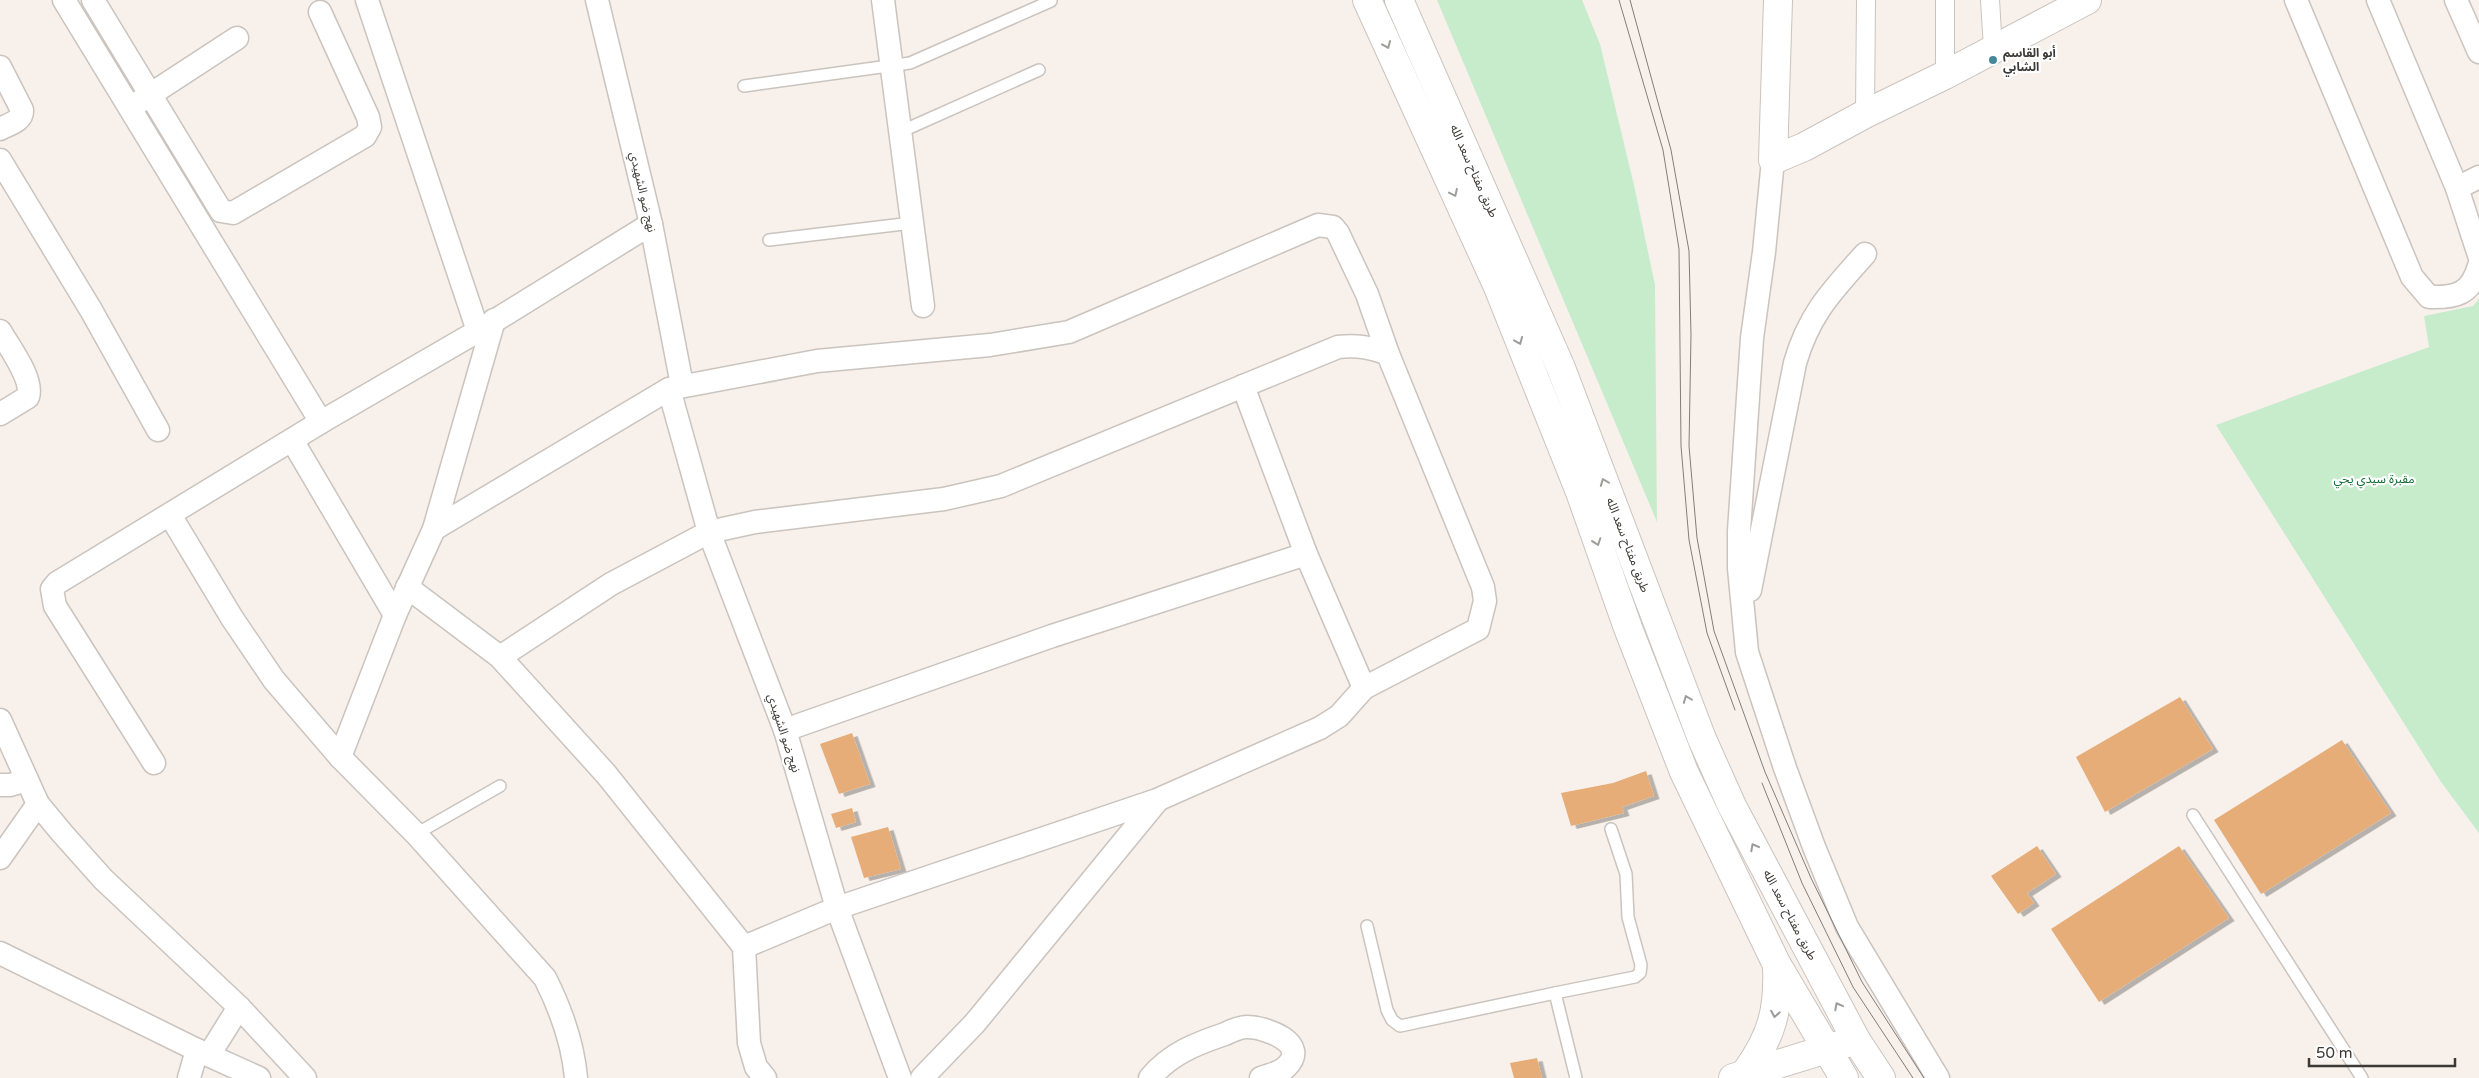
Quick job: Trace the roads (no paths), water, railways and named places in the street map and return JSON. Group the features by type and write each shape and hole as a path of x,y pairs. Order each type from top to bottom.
{"main road":[{"path":"1367,0 1498,288 1580,492 1628,628 1684,772 1778,965 1836,1064"},
{"name":"طريق مفتاح سعد الله","path":"1399,0 1561,368 1702,738 1732,806 1868,1058"},
{"path":"1778,0 1773,160 1804,147 1865,114 1945,76 2087,0"},
{"path":"1740,1075 1763,1049 1774,1022 1779,994 1778,965"},
{"path":"1740,1075 1836,1064 1868,1058"},
{"path":"1788,1078 1836,1064"}],"street":[{"path":"64,0 321,422"},
{"path":"93,0 221,211 233,213 365,136 370,126 368,117 320,12"},
{"path":"340,757 395,616 434,529 486,325 367,0"},
{"name":"نهج ضو الشهيدي","path":"597,0 652,224 676,387 709,532 784,730 837,908 900,1078"},
{"path":"883,0 923,306"},
{"path":"1865,114 1866,0"},
{"path":"1945,0 1945,76"},
{"path":"1990,0 1993,49"},
{"path":"2296,0 2412,278 2429,297 2449,298 2466,290 2475,278 2479,266"},
{"path":"2378,0 2457,188 2479,256"},
{"path":"2456,0 2479,52"},
{"path":"130,108 237,38"},
{"path":"0,67 22,110 20,118 0,129"},
{"path":"0,160 91,310 158,430"},
{"path":"1773,160 1764,252 1752,338 1742,482 1739,559 1747,652 1785,768 1814,847 1847,927 1938,1078"},
{"path":"2457,188 2479,177"},
{"path":"154,763 55,606 52,589 57,583 652,224"},
{"path":"434,529 676,387 817,361 990,345 1068,332 1318,225 1333,227 1338,233 1367,294 1388,354 1484,586 1485,601 1478,630 1364,688 1339,716 1320,728 1157,800 837,908 744,947"},
{"path":"1744,623 1794,363 1802,339 1815,313 1865,254"},
{"path":"0,331 28,379 30,391 28,397 0,414"},
{"path":"500,657 611,584 709,532 755,522 978,492 1000,486 1088,451 1338,347 1355,345 1372,347 1388,354"},
{"path":"1243,386 1306,554 1364,688"},
{"path":"292,440 395,616"},
{"path":"170,515 252,650 274,680 340,757 416,834 545,978 569,1034 576,1078"},
{"path":"784,730 1052,636 1306,554"},
{"path":"407,587 500,657 606,774 744,947 749,1043 756,1067 765,1078"},
{"path":"0,720 38,804 103,879 239,1007 305,1078"},
{"path":"0,785 10,786 27,780"},
{"path":"922,1078 975,1023 1157,800"},
{"path":"0,858 38,804"},
{"path":"0,953 203,1053 259,1078"},
{"path":"189,1078 203,1053 239,1007"},
{"path":"1150,1078 1160,1066 1176,1053 1244,1027 1272,1031 1281,1036 1292,1050 1292,1056 1286,1067 1262,1078"}],"lane":[{"path":"744,86 910,63 1051,2"},
{"path":"900,132 1039,70"},
{"path":"769,240 912,223"},
{"path":"416,834 500,786"},
{"path":"2193,815 2362,1078"},
{"path":"1367,926 1387,1010 1392,1020 1400,1026 1635,977 1640,973 1641,965 1628,917 1626,874 1611,829"},
{"path":"1555,993 1576,1078"}],"tram line":[{"path":"1619,0 1663,150 1679,249 1681,446 1689,540 1707,633 1735,710"},
{"path":"1630,0 1671,150 1689,251 1691,335 1689,446 1697,538 1714,631 1765,772 1811,878 1862,982 1924,1078"},
{"path":"1762,783 1802,883 1853,987 1913,1078"}],"place":[{"name":"أبو القاسم الشابي","path":"1993,60"}],"park label":[{"name":"مقبرة سيدي يحي","path":"2374,479"}]}
